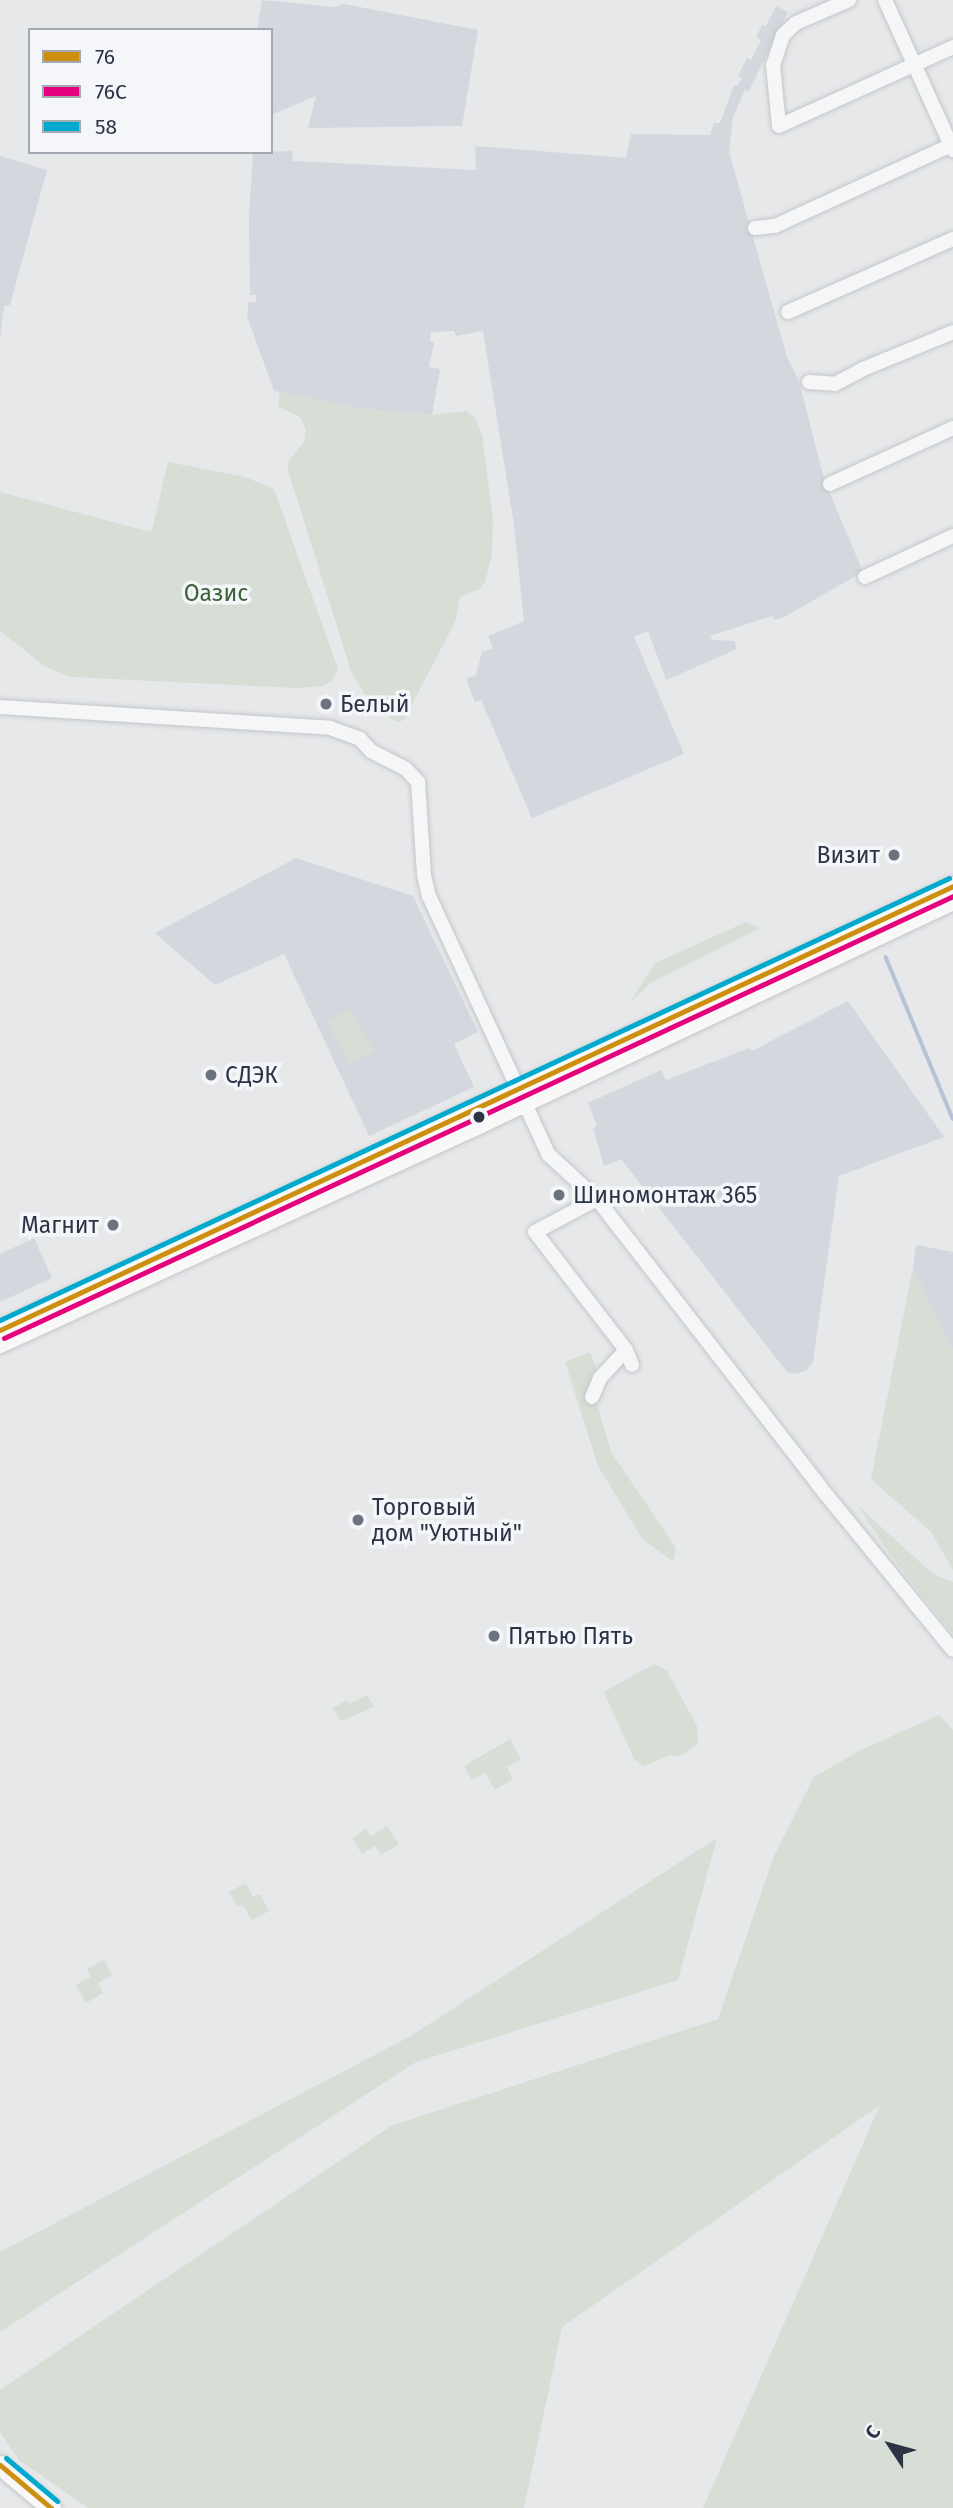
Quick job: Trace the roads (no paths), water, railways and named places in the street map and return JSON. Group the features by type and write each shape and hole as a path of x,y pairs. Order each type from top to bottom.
{"highway":[{"path":"0,2465 51,2508"}],"main road":[{"path":"0,1344 520,1097 953,886"},
{"path":"626,1046 953,901"},
{"path":"0,1330 520,1097"}],"street":[{"path":"849,0 796,23 783,35 773,65 779,126 953,47"},
{"path":"755,228 775,226 952,146 912,66 885,0"},
{"path":"788,312 953,239"},
{"path":"808,383 835,384 863,369 953,332"},
{"path":"830,484 953,428"},
{"path":"865,577 953,536"},
{"path":"0,708 330,728 360,739 371,751 406,769 418,782 424,875 429,896 548,1154 597,1199 820,1487 953,1650"},
{"path":"597,1199 535,1233 626,1350 632,1365"},
{"path":"592,1397 600,1378 626,1350"}],"waterway":[{"path":"886,957 953,1119"}],"place":[{"name":"Белый","path":"326,704"},
{"name":"Визит","path":"894,855"},
{"name":"СДЭК","path":"211,1075"},
{"name":"Шиномонтаж 365","path":"559,1195"},
{"name":"Магнит","path":"113,1225"},
{"name":"Торговый дом \"Уютный\"","path":"358,1520"},
{"name":"Пятью Пять","path":"494,1636"}],"park label":[{"name":"Оазис","path":"216,593"}]}
